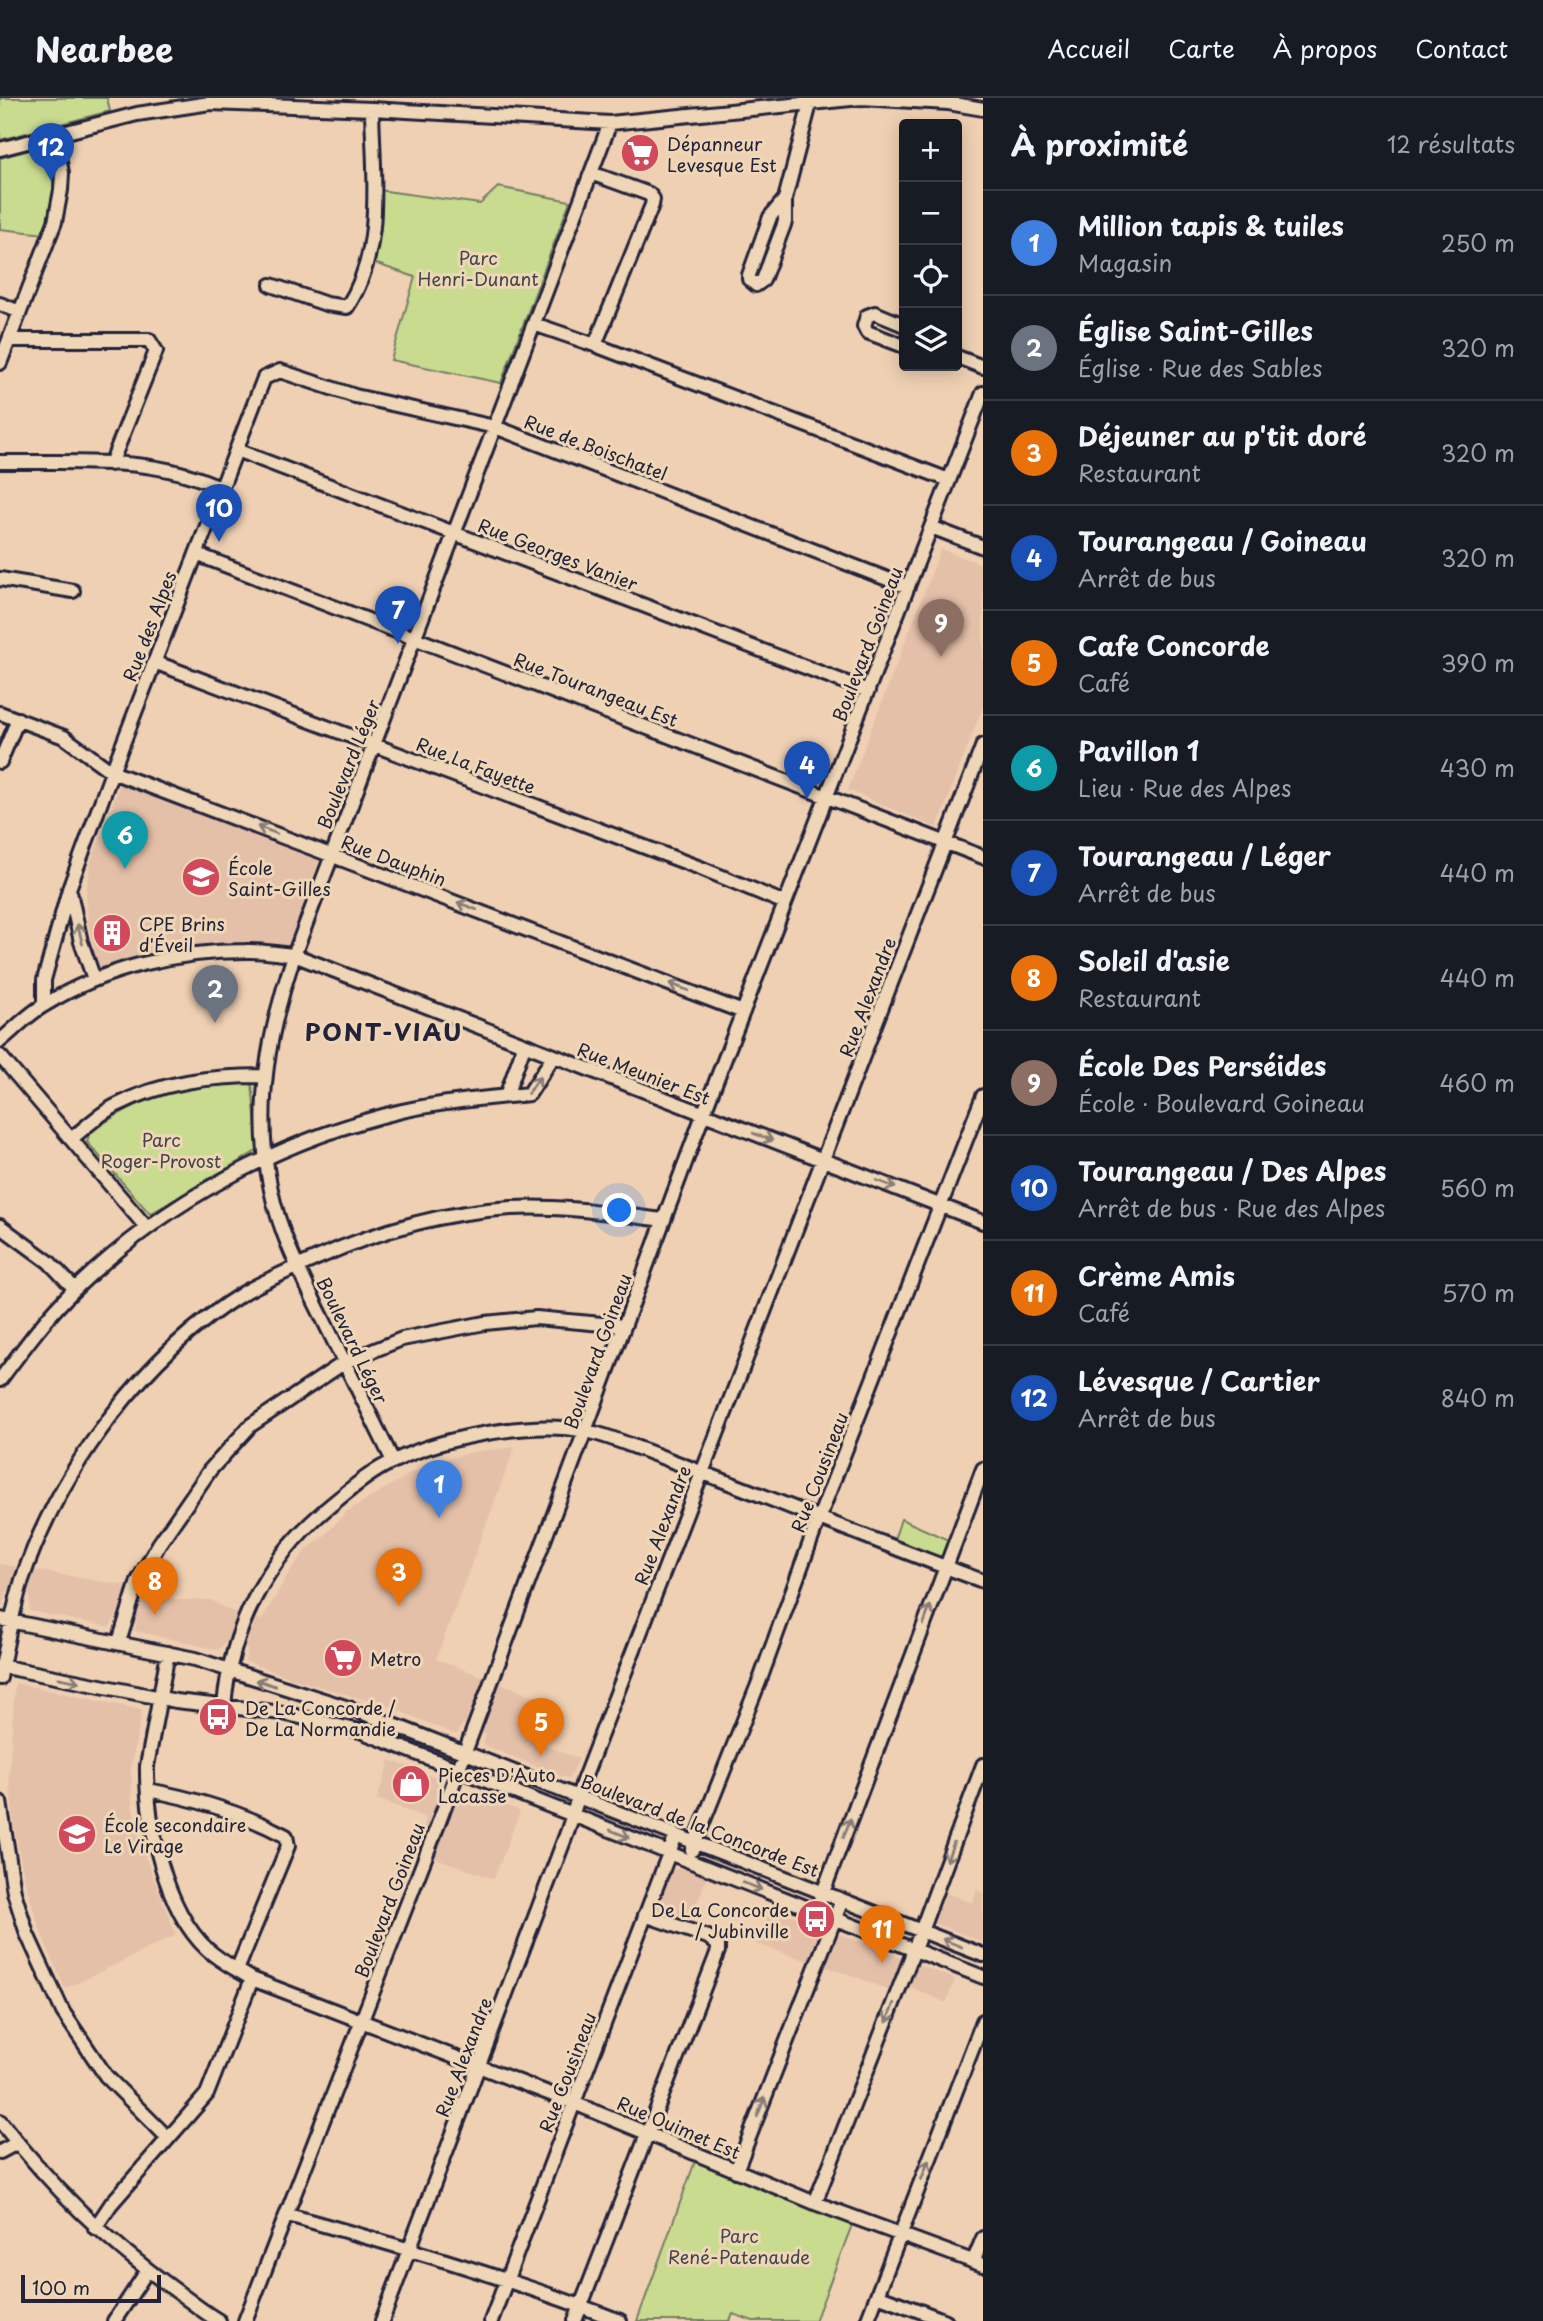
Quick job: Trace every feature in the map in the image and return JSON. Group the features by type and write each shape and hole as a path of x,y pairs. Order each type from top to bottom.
{"street":[{"path":"0,149 148,112 210,103 610,123 861,99 948,103 983,109"},
{"path":"785,199 770,217 749,275 749,279 756,285 763,280 785,222 785,199 810,104"},
{"path":"271,285 326,304 347,307 356,294 371,246 374,201 372,109"},
{"name":"Boulevard Léger","path":"393,1461 297,1267 285,1239 270,1189 263,1132 265,1076 271,1035 294,955 331,855 375,746 610,123"},
{"path":"0,363 55,222 62,173 55,135"},
{"path":"592,173 649,194 653,199 595,345"},
{"path":"0,304 20,312"},
{"path":"899,323 875,313 867,316 864,326 867,332 899,344"},
{"path":"534,324 949,480"},
{"path":"9,340 149,340 156,351 111,464"},
{"path":"962,359 983,367"},
{"name":"Rue de Boischatel","path":"264,378 280,371 355,396 495,427 908,587"},
{"name":"Rue des Alpes","path":"44,1004 44,980 69,889 264,378"},
{"name":"Boulevard Goineau","path":"245,2321 458,1770 743,1012 983,393"},
{"name":"Rue Georges Vanier","path":"236,450 868,691"},
{"path":"0,461 111,464 176,470 221,488"},
{"path":"931,527 983,547"},
{"name":"Rue Tourangeau Est","path":"196,554 983,857"},
{"path":"0,579 73,592"},
{"name":"Rue La Fayette","path":"154,662 703,869 785,904"},
{"name":"Rue Dauphin","path":"0,713 64,737 112,772 743,1012"},
{"path":"0,762 18,719"},
{"name":"Rue Alexandre","path":"382,2321 701,1472 983,746"},
{"path":"69,889 93,979"},
{"name":"Rue Meunier Est","path":"0,1041 44,1004 93,979 151,962 197,953 248,950 294,955 983,1222"},
{"path":"506,1096 524,1046"},
{"path":"0,1056 147,1228"},
{"path":"0,1380 5,1363 75,1289 147,1228 204,1190 290,1147 366,1120 406,1110 529,1094 553,1057"},
{"path":"71,1139 113,1107 148,1092 182,1082 219,1076 265,1076"},
{"name":"Rue Cousineau","path":"688,1861 761,1678 819,1518 983,1096"},
{"path":"1,1670 5,1620 43,1529 93,1439 157,1363 209,1318 246,1292 357,1241 444,1216 511,1208 556,1208 664,1220"},
{"path":"0,1226 49,1262 75,1289"},
{"path":"119,1642 138,1581 159,1544 209,1470 251,1424 345,1363 402,1339 485,1323 536,1318 624,1326"},
{"path":"224,1707 233,1652 259,1587 282,1554 308,1525 340,1498 393,1461 470,1436 550,1428 586,1431 701,1472 983,1581"},
{"path":"816,1911 983,1469"},
{"name":"Boulevard de la Concorde Est","path":"5,1620 168,1653 366,1714 983,1955"},
{"name":"Rue Ouimet Est","path":"168,1653 149,1751 148,1790 157,1848 168,1887 179,1911 204,1947 226,1965 252,1979 574,2103 815,2203 978,2264"},
{"name":"Boulevard de la Concorde Est","path":"1,1670 159,1698 276,1712 330,1723 391,1743 983,1977"},
{"path":"815,2203 983,1765"},
{"path":"148,1790 207,1804 262,1824 286,1836 288,1846 237,1970"},
{"path":"0,1802 14,1892 27,1934 63,2012 106,2076 167,2138"},
{"name":"Rue Cousineau","path":"491,2321 676,1835"},
{"path":"736,2171 842,1900"},
{"path":"575,2321 718,1951 718,1945 708,1937 645,1915"},
{"path":"95,2228 111,2204 207,2094 252,1979"},
{"path":"867,2321 983,2021"},
{"path":"0,2121 58,2191 95,2228 148,2271 219,2321"},
{"path":"0,2152 17,2143"},
{"path":"288,2215 409,2248 620,2321"},
{"path":"978,2264 983,2238"},
{"path":"114,2321 148,2271"},
{"path":"877,2295 946,2321"}],"shaded area":[{"path":"941,549 983,565 983,706 937,828 848,790"},
{"name":"École Saint-Gilles","path":"122,778 321,855 289,944 193,946 152,953 98,968 88,923 86,894 91,861"},
{"path":"515,1447 436,1659 556,1704 540,1743 579,1759 569,1779 483,1745 486,1734 463,1724 456,1735 393,1708 294,1679 245,1661 248,1650 224,1643 219,1650 135,1631 137,1617 118,1613 110,1627 29,1611 30,1596 7,1591 2,1606 0,1605 0,1564 156,1591 176,1600 211,1600 228,1610 262,1620 288,1574 306,1550 325,1535 346,1512 411,1473 436,1462 472,1452"},
{"name":"École secondaire Le Virage","path":"15,1683 142,1710 131,1767 132,1804 140,1843 176,1935 65,1989 41,1933 25,1882 14,1826 9,1777"},
{"path":"390,1760 440,1779 436,1793 458,1805 466,1790 520,1811 494,1879 416,1851 426,1818 377,1799"},
{"path":"680,1867 707,1877 690,1922 659,1908 672,1870"},
{"path":"977,1890 983,1893 983,1942 934,1923 946,1893 972,1903"},
{"path":"771,1907 955,1979 946,2003 893,1979 888,1990 756,1944"}],"green space":[{"path":"0,98 107,98 110,111 0,140"},
{"path":"40,147 48,153 55,193 45,234 0,229 0,158"},
{"name":"Parc Henri-Dunant","path":"498,187 570,201 501,383 391,360 415,277 374,263 379,242 378,190 480,204"},
{"name":"Parc Roger-Provost","path":"252,1083 258,1150 150,1214 87,1142 90,1131 154,1097 196,1087"},
{"path":"901,1519 955,1543 945,1567 892,1546"},
{"name":"Parc René-Patenaude","path":"697,2156 855,2217 815,2321 753,2321 733,2314 730,2321 637,2321"}],"place":[{"name":"Dépanneur Levesque Est","path":"640,153"},
{"name":"Lévesque / Cartier","path":"51,181"},
{"name":"Tourangeau / Des Alpes","path":"219,542"},
{"name":"Tourangeau / Léger","path":"398,644"},
{"name":"École Des Perséides","path":"941,657"},
{"name":"Tourangeau / Goineau","path":"807,799"},
{"name":"Pavillon 1","path":"125,869"},
{"name":"École Saint-Gilles","path":"201,877"},
{"name":"CPE Brins d'Éveil","path":"112,933"},
{"name":"Église Saint-Gilles","path":"215,1023"},
{"name":"Million tapis & tuiles","path":"439,1518"},
{"name":"Déjeuner au p'tit doré","path":"399,1606"},
{"name":"Soleil d'asie","path":"155,1615"},
{"name":"Metro","path":"343,1658"},
{"name":"De La Concorde / De La Normandie","path":"218,1717"},
{"name":"Cafe Concorde","path":"541,1756"},
{"name":"Pieces D'Auto Lacasse","path":"411,1784"},
{"name":"École secondaire Le Virage","path":"77,1834"},
{"name":"De La Concorde / Jubinville","path":"816,1919"},
{"name":"Crème Amis","path":"882,1963"}],"district":[{"name":"PONT-VIAU","path":"384,1031"}]}
